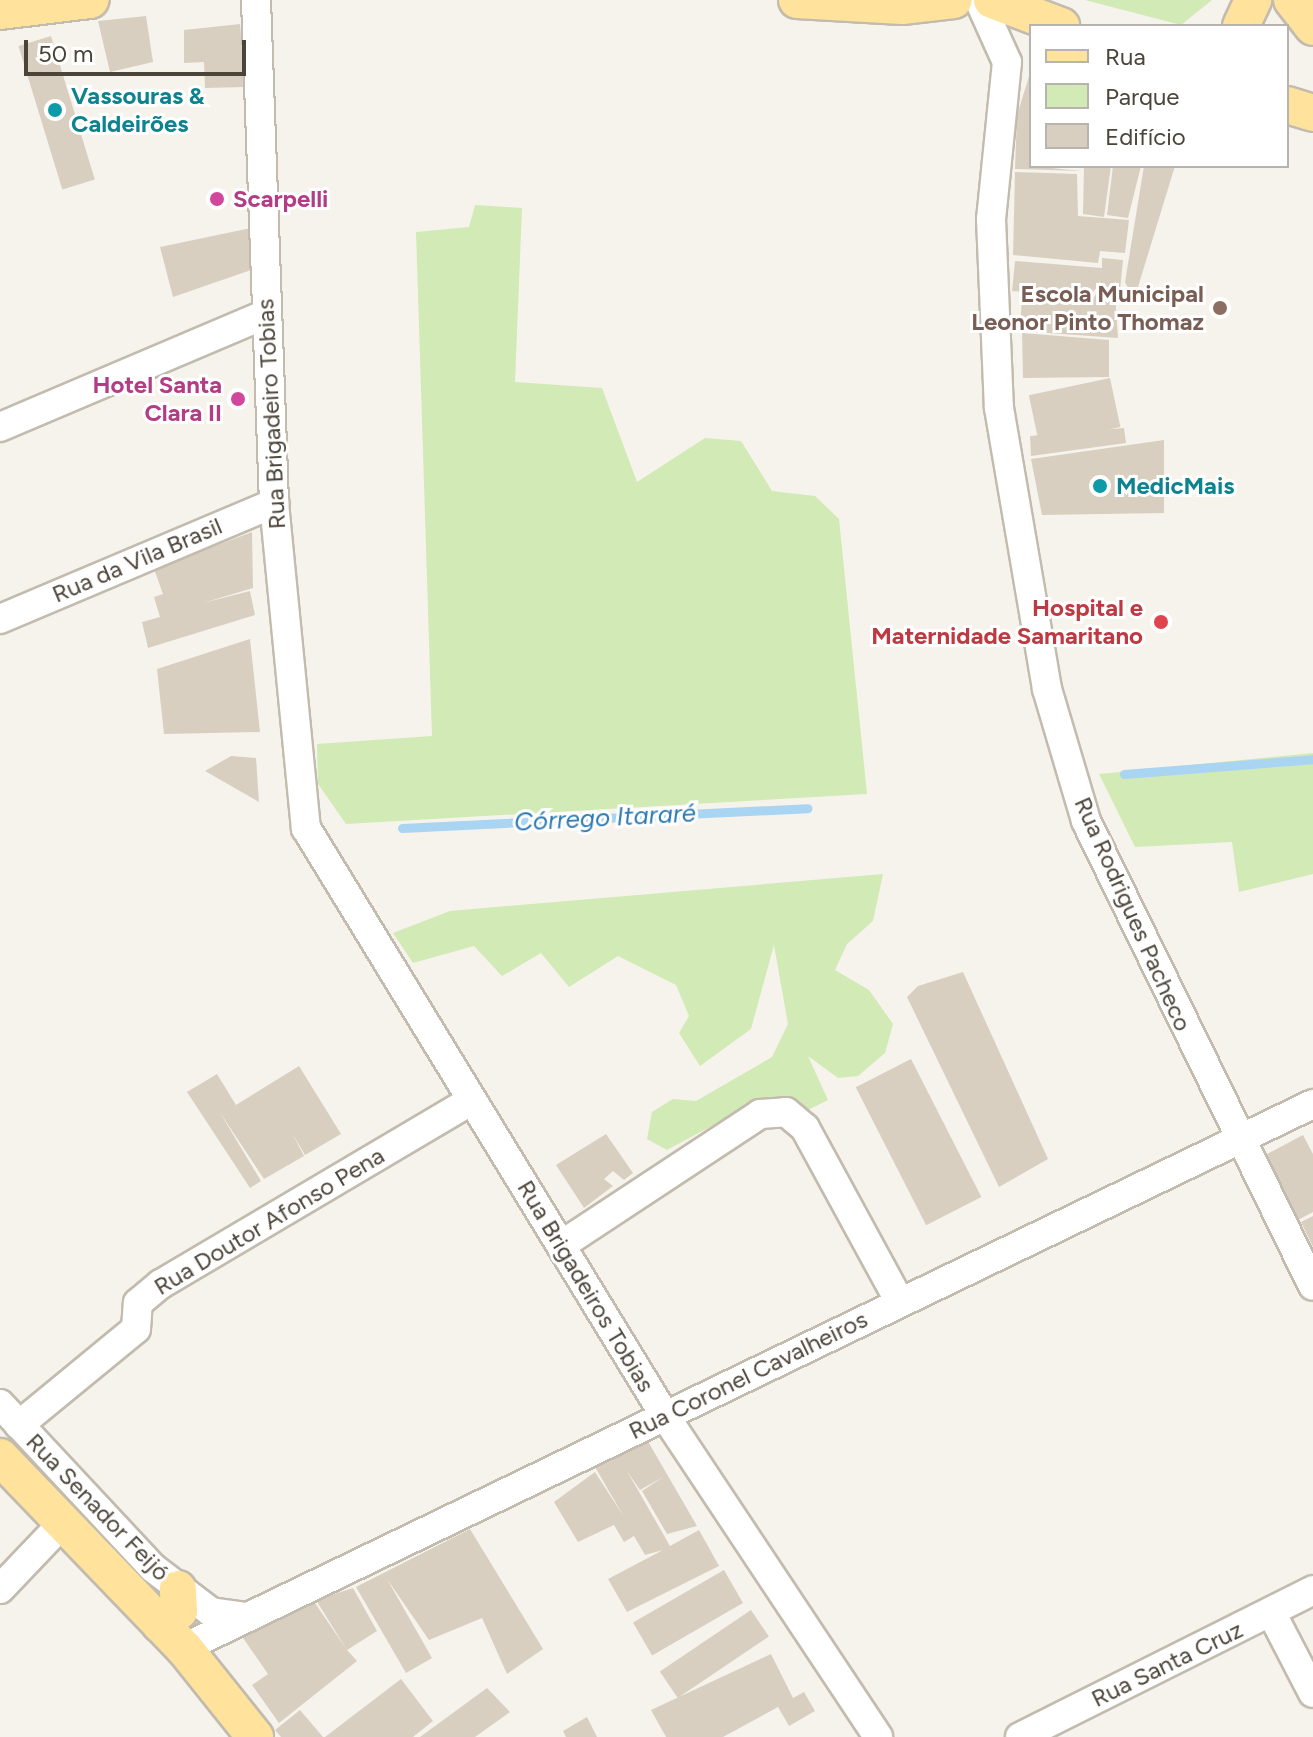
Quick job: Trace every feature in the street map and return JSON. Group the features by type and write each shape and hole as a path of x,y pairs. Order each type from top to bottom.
{"main road":[{"path":"0,11 90,0"},
{"path":"797,0 902,6 954,0"},
{"path":"992,0 1056,24"},
{"path":"1242,24 1253,0"},
{"path":"1292,0 1313,27"},
{"path":"1289,106 1313,113"},
{"path":"0,1457 61,1525 172,1636 255,1737"},
{"path":"172,1636 179,1611 178,1589"}],"street":[{"name":"Rua Brigadeiro Tobias","path":"256,0 264,315 274,503 306,828"},
{"name":"Rua Rodrigues Pacheco","path":"979,0 1007,62 991,219 999,408 1047,689 1086,821 1238,1139 1313,1286"},
{"path":"0,427 264,315"},
{"name":"Rua da Vila Brasil","path":"0,619 274,503"},
{"name":"Rua Brigadeiros Tobias","path":"306,828 563,1244 665,1416 878,1737"},
{"name":"Rua Doutor Afonso Pena","path":"19,1425 136,1329 138,1303 161,1284 472,1100"},
{"name":"Rua Coronel Cavalheiros","path":"172,1636 247,1617 1313,1104"},
{"path":"563,1244 760,1114 786,1112 805,1128 900,1302"},
{"name":"Rua Senador Feijó","path":"0,1404 178,1589 211,1612 247,1617"},
{"path":"0,1589 61,1525"},
{"name":"Rua Santa Cruz","path":"1020,1737 1313,1590"},
{"path":"1271,1612 1313,1693"}],"green space":[{"path":"1085,0 1212,0 1182,24"},
{"path":"475,205 522,208 515,382 602,388 637,482 705,438 741,441 772,491 815,496 839,519 867,794 346,824 318,784 317,744 432,736 416,232 469,227"},
{"path":"1313,753 1313,874 1239,892 1232,842 1135,847 1099,774"},
{"path":"883,874 873,921 847,944 835,970 869,990 893,1024 885,1053 858,1076 838,1078 808,1056 828,1100 808,1110 785,1098 754,1103 667,1150 647,1139 652,1112 673,1099 696,1101 772,1057 788,1024 774,945 751,1029 700,1066 679,1033 689,1016 676,985 618,956 569,987 541,953 502,976 474,946 413,963 393,933 450,911"}],"building":[{"path":"146,16 153,62 110,72 98,21"},
{"path":"240,24 245,87 205,88 204,62 184,63 184,30"},
{"name":"Vassouras & Caldeirões","path":"51,36 95,179 62,189 18,46"},
{"path":"1029,76 1029,168 1082,171 1015,169 1017,115"},
{"path":"1084,168 1111,168 1104,217 1083,214"},
{"path":"1113,168 1140,168 1128,218 1107,215"},
{"path":"1144,168 1174,168 1134,300 1125,282"},
{"path":"1015,172 1077,174 1078,216 1129,220 1125,253 1100,251 1098,263 1013,255"},
{"path":"251,228 254,269 173,297 160,247"},
{"path":"1102,258 1123,260 1120,291 1095,289 1090,297 1012,291 1015,261 1102,268"},
{"path":"1097,292 1115,293 1118,338 1020,331 1022,296 1092,301"},
{"path":"1022,333 1109,340 1109,377 1023,378"},
{"path":"1110,378 1120,427 1039,444 1029,395"},
{"path":"1124,428 1126,443 1031,456 1030,436"},
{"name":"MedicMais","path":"1164,440 1164,513 1042,515 1031,459"},
{"path":"252,532 253,588 203,603 250,591 255,615 148,648 142,622 160,617 154,597 163,594 154,569"},
{"path":"250,639 260,732 164,734 157,669"},
{"path":"231,756 256,758 259,802 205,771"},
{"path":"963,972 1048,1159 999,1187 907,997 918,986"},
{"path":"911,1059 981,1197 926,1225 856,1087"},
{"path":"299,1066 341,1134 305,1155 292,1133 304,1156 264,1179 219,1111 261,1181 250,1188 187,1092 217,1074 236,1105"},
{"path":"606,1134 633,1173 624,1180 613,1171 604,1179 613,1186 584,1208 556,1165"},
{"path":"1303,1135 1313,1154 1313,1212 1298,1220 1267,1154"},
{"path":"1313,1216 1313,1247 1301,1222"},
{"path":"646,1438 697,1526 667,1534 642,1491 663,1477 640,1490 627,1471 670,1546 699,1530 719,1566 627,1612 608,1579 663,1550 645,1555 634,1536 624,1542 614,1525 578,1542 554,1502 595,1472 624,1517 595,1467"},
{"path":"470,1529 543,1649 507,1674 482,1618 429,1640 387,1579 432,1658 406,1673 356,1587"},
{"path":"724,1570 743,1603 652,1655 633,1622"},
{"path":"353,1588 377,1631 347,1650 316,1600"},
{"path":"315,1603 357,1661 279,1723 252,1685 268,1674 241,1635"},
{"path":"751,1610 769,1637 678,1698 660,1672"},
{"path":"771,1654 793,1698 804,1692 815,1711 789,1726 778,1707 723,1737 666,1737 651,1710"},
{"path":"401,1679 433,1721 413,1737 325,1737"},
{"path":"487,1688 510,1712 475,1737 420,1737"},
{"path":"300,1710 323,1737 281,1737 275,1730"},
{"path":"587,1717 597,1737 566,1737 563,1731"}],"waterway":[{"name":"Córrego Itararé","path":"1124,774 1313,759"},
{"name":"Córrego Itararé","path":"402,828 808,808"}],"place":[{"name":"Vassouras & Caldeirões","path":"55,110"},
{"name":"Scarpelli","path":"217,199"},
{"name":"Escola Municipal Leonor Pinto Thomaz","path":"1220,308"},
{"name":"Hotel Santa Clara II","path":"238,399"},
{"name":"MedicMais","path":"1100,486"},
{"name":"Hospital e Maternidade Samaritano","path":"1161,622"}]}
